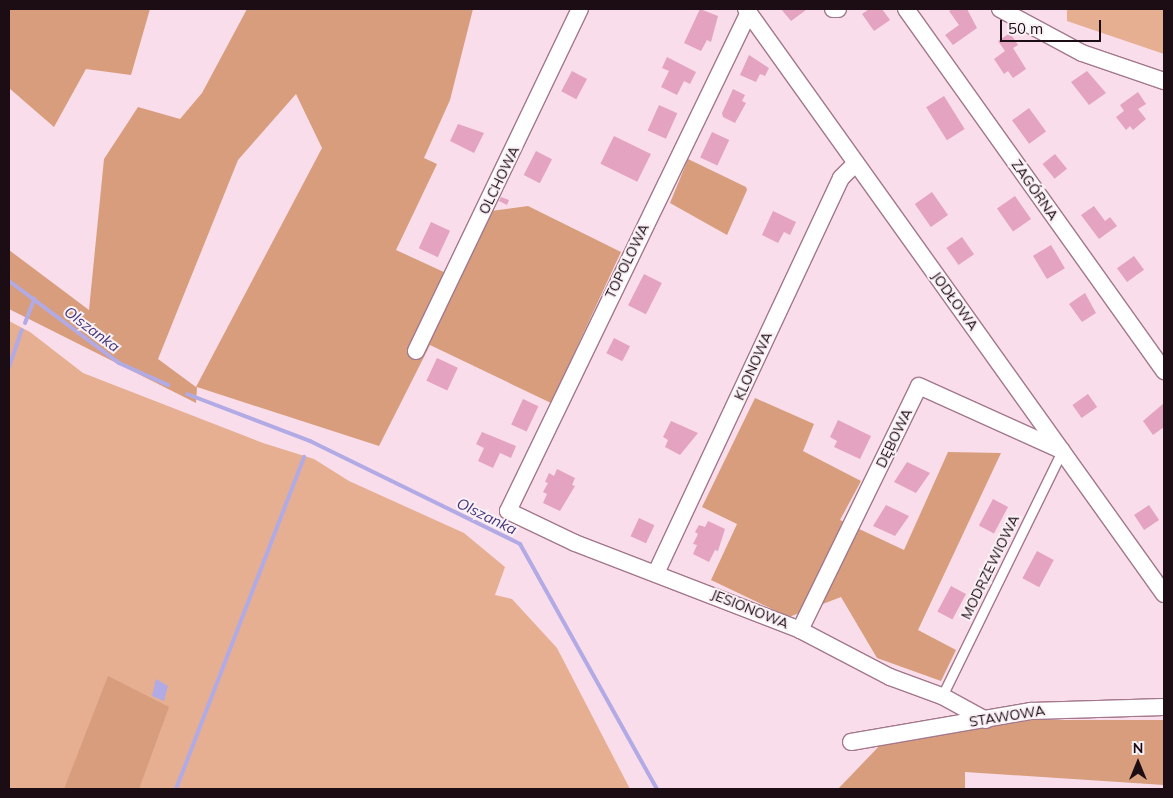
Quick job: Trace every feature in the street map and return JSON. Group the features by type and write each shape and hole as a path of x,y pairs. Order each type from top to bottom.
{"street":[{"name":"OLCHOWA","path":"416,351 580,9"},
{"path":"833,9 838,9"},
{"name":"ZAGÓRNA","path":"906,9 1164,371"},
{"path":"1000,9 1075,50 1164,81"},
{"name":"JODŁOWA","path":"748,10 1164,594"},
{"name":"TOPOLOWA","path":"508,511 748,10"},
{"name":"KLONOWA","path":"656,573 841,178 856,163"},
{"name":"DĘBOWA","path":"800,630 919,386 1062,451"},
{"name":"JESIONOWA","path":"508,511 575,543 800,630 890,677 942,696 986,720"},
{"name":"STAWOWA","path":"851,742 986,720 1031,710 1164,707"}],"lane":[{"name":"MODRZEWIOWA","path":"942,696 1062,451"}],"shaded area":[{"path":"9,9 150,9 131,75 86,69 54,127 9,88"},
{"path":"247,9 473,9 450,100 424,158 437,164 396,250 459,279 491,211 528,206 621,252 551,403 430,345 379,446 197,387 196,403 9,309 9,250 89,310 104,159 138,107 180,119 202,93","holes":["296,94 322,148 196,387 158,359 238,160"]},
{"path":"1067,9 1164,9 1164,54 1067,21"},
{"path":"688,159 746,187 747,190 727,235 670,203"},
{"path":"9,321 30,332 83,373 263,443 314,459 349,481 464,533 505,567 495,595 512,599 557,648 630,789 9,789"},
{"path":"755,398 814,424 803,451 861,481 840,520 904,550 948,452 1001,453 918,630 956,650 941,681 877,658 841,597 789,617 711,580 737,524 702,507"},
{"path":"108,676 169,707 139,789 64,789"},
{"path":"156,679 168,686 164,701 152,696"},
{"path":"1032,720 1164,720 1164,785 965,772 965,789 838,789 885,740"}],"building":[{"path":"700,9 718,16 711,42 707,40 701,51 684,43"},
{"path":"781,9 805,9 806,10 791,21"},
{"path":"869,9 882,9 890,20 874,31 862,14"},
{"path":"953,9 967,9 977,28 953,45 945,35 959,25 949,11"},
{"path":"1010,33 1018,45 1013,48 1026,69 1013,78 1008,71 1004,74 994,59 1005,51 998,41"},
{"path":"749,55 769,68 765,76 760,74 756,82 740,75"},
{"path":"667,57 696,72 690,84 684,81 677,95 661,87 669,71 662,68"},
{"path":"572,71 587,79 576,99 561,91"},
{"path":"1087,71 1106,93 1089,105 1071,82"},
{"path":"733,89 745,95 742,101 746,103 735,123 723,117 722,113"},
{"path":"1138,92 1146,104 1138,109 1146,119 1133,130 1130,126 1126,130 1116,117 1124,111 1120,105"},
{"path":"944,96 965,129 947,140 926,107"},
{"path":"659,105 677,113 666,139 648,131"},
{"path":"1029,108 1046,131 1029,144 1012,120"},
{"path":"458,124 484,133 474,153 450,141"},
{"path":"712,132 729,140 717,165 700,157"},
{"path":"614,136 651,154 637,182 600,164"},
{"path":"536,151 552,159 540,183 524,175"},
{"path":"1055,154 1067,169 1055,179 1043,164"},
{"path":"932,192 948,215 931,227 915,204"},
{"path":"1015,196 1031,219 1013,232 997,209"},
{"path":"501,197 509,200 507,205 499,201"},
{"path":"1094,206 1105,221 1110,217 1117,226 1099,239 1081,215"},
{"path":"773,211 796,222 790,235 784,232 778,243 762,235"},
{"path":"431,222 450,231 438,257 419,248"},
{"path":"962,237 974,254 958,265 946,248"},
{"path":"1051,245 1065,268 1047,279 1033,256"},
{"path":"1134,256 1144,270 1127,282 1117,268"},
{"path":"644,274 662,283 646,314 628,305"},
{"path":"1085,293 1096,313 1082,322 1069,304"},
{"path":"614,338 630,346 622,361 606,353"},
{"path":"437,358 458,368 447,390 426,381"},
{"path":"1088,394 1097,407 1082,418 1072,405"},
{"path":"523,399 538,406 527,432 511,424"},
{"path":"1164,403 1164,427 1153,435 1143,421"},
{"path":"838,420 871,436 860,459 834,447 837,441 830,437"},
{"path":"671,421 698,433 680,455 665,447 668,440 663,437"},
{"path":"482,432 516,446 511,458 500,453 493,468 478,461 484,448 476,444"},
{"path":"907,462 930,473 916,493 894,482"},
{"path":"557,469 575,478 572,485 575,486 560,511 543,503 547,494 543,492 548,483 545,482 549,473 554,476"},
{"path":"993,499 1008,507 994,533 979,525"},
{"path":"886,505 909,516 895,536 873,526"},
{"path":"1149,505 1159,520 1144,530 1134,515"},
{"path":"639,518 654,525 646,543 631,536"},
{"path":"708,521 725,529 718,551 715,550 709,562 693,554 697,545 693,544 698,534 695,532 699,525 705,527"},
{"path":"1037,551 1054,560 1039,587 1022,578"},
{"path":"951,586 966,594 952,620 937,612"}],"waterway":[{"name":"Olszanka","path":"9,281 119,363 168,385"},
{"path":"25,323 34,299"},
{"path":"9,367 22,330"},
{"name":"Olszanka","path":"187,394 310,441 520,544 657,789"},
{"path":"176,789 304,457"}]}
